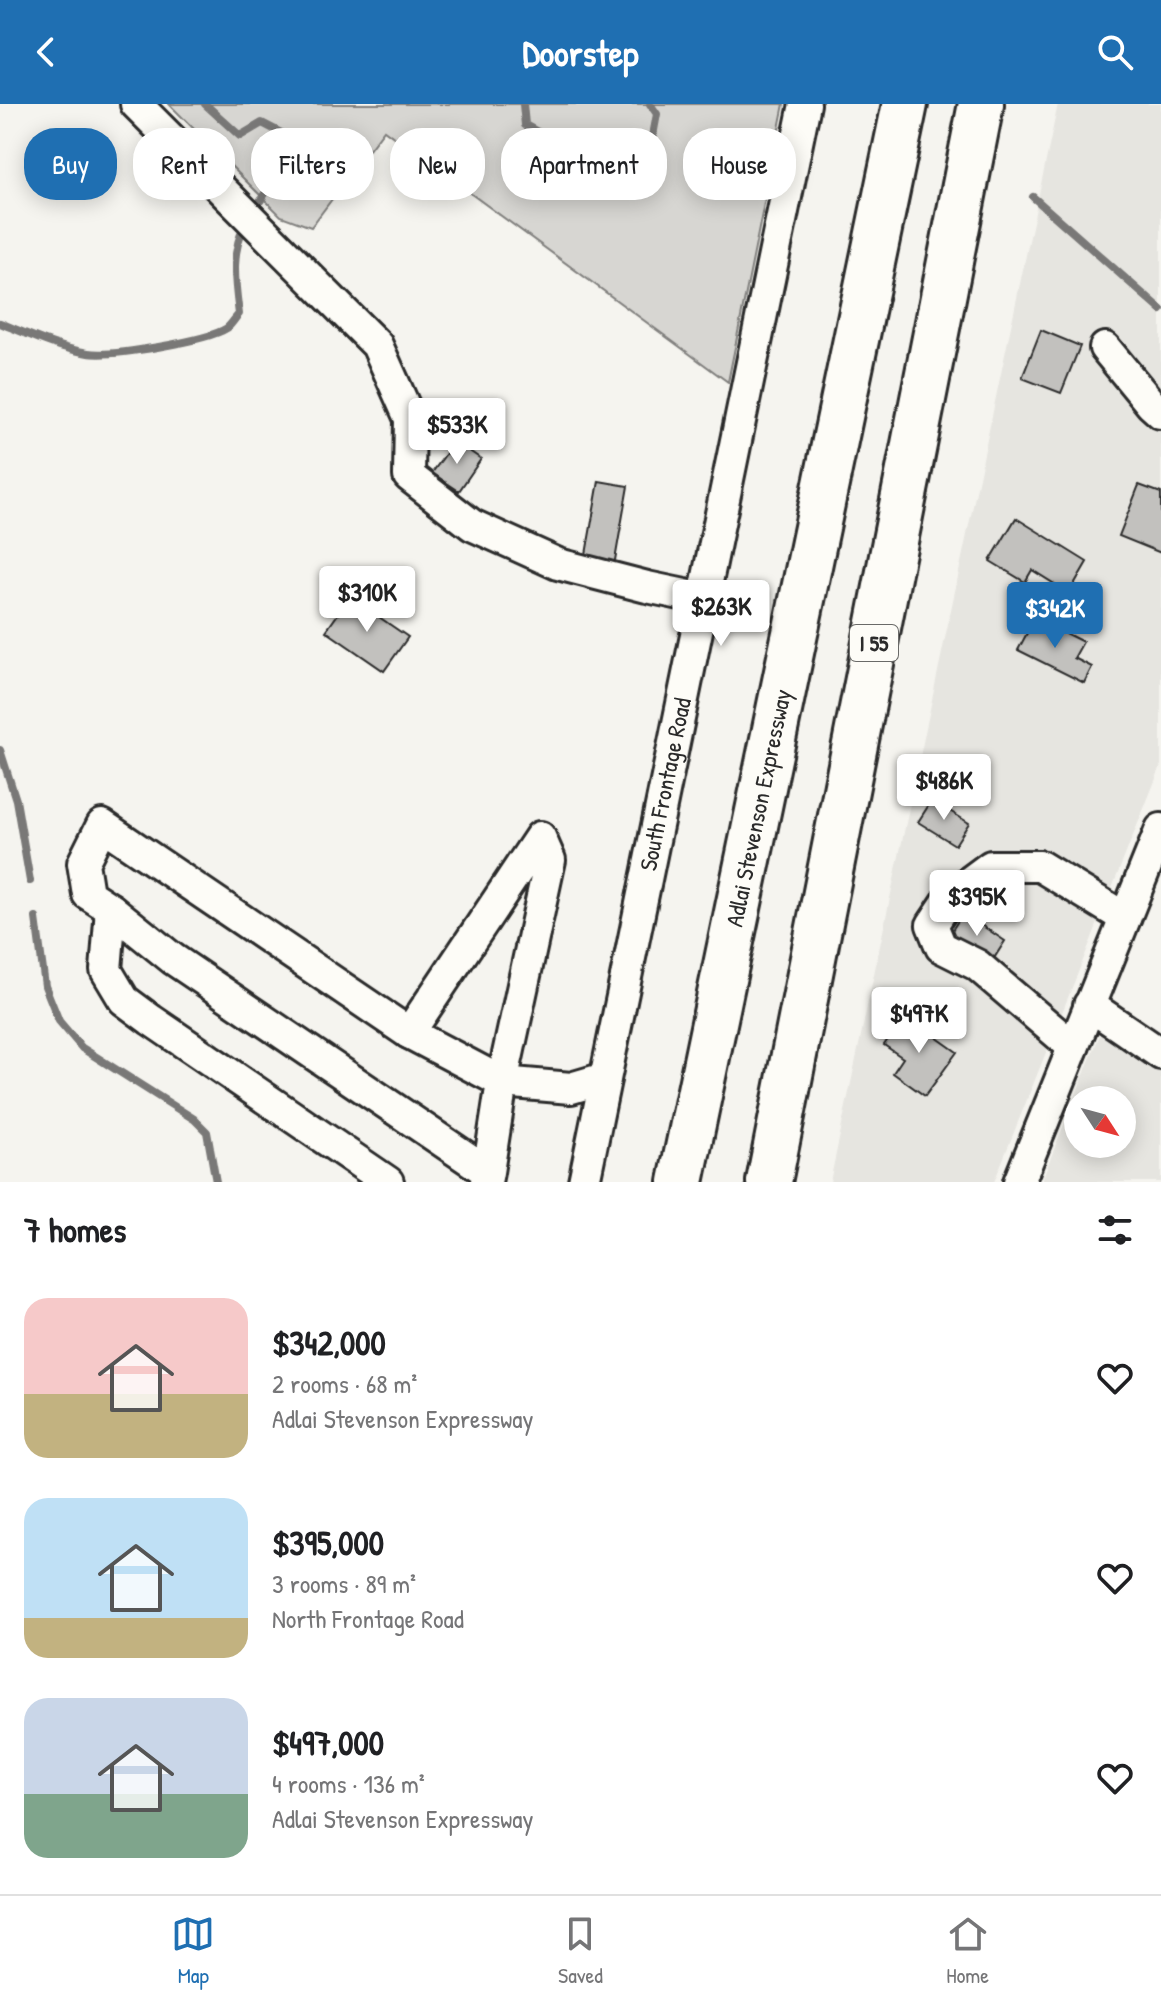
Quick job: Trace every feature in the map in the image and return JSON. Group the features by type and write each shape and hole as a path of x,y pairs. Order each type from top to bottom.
{"highway":[{"name":"Adlai Stevenson Expressway","path":"681,1182 905,104"},
{"name":"I 55","path":"769,1182 981,104"}],"street":[{"path":"136,104 377,345 410,419 409,476 472,525 558,564 704,599"},
{"name":"South Frontage Road","path":"584,1182 805,104"},
{"path":"1105,348 1161,413"},
{"path":"409,1033 540,837 550,860 502,1082 487,1177 173,959 88,894 83,863 102,825 409,1033 502,1082 571,1088 605,1078"},
{"path":"1019,1182 1161,829"},
{"path":"1073,1047 977,965 941,947 932,925 952,895 991,866 1040,866 1125,918"},
{"path":"111,909 106,970 124,1000 388,1182"},
{"path":"1089,1005 1161,1054"}],"shaded area":[{"path":"169,104 784,104 779,128 683,128 683,200 765,200 728,382 480,200 485,200 485,128 390,128 390,134 384,130 374,143 374,128 251,128 251,186 235,170 235,128 193,128"},
{"path":"1058,104 1161,104 1161,766 994,1182 830,1182"},
{"path":"265,200 331,200 311,227 281,216"},
{"path":"1102,1029 1161,1070 1161,1182 1041,1182 1064,1124 1064,1158 1136,1158 1136,1086 1079,1086"}],"building":[{"path":"1041,330 1080,346 1061,393 1022,378"},
{"path":"455,441 481,459 459,491 432,473"},
{"path":"599,481 628,486 614,566 585,560"},
{"path":"1139,485 1161,493 1161,553 1119,536"},
{"path":"1016,518 1087,562 1069,593 1032,570 1025,582 990,561"},
{"path":"350,597 408,637 384,671 326,631"},
{"path":"1035,618 1083,642 1074,658 1092,667 1084,683 1018,650"},
{"path":"932,800 969,823 955,845 918,822"},
{"path":"963,913 1005,941 991,963 949,935"},
{"path":"905,1015 957,1052 925,1096 893,1073 903,1058 884,1045"}],"waterway":[{"path":"205,104 240,136 262,123 293,139 279,172 253,212"},
{"path":"523,104 525,125 608,171 636,157 652,141 657,114 650,104"},
{"path":"1033,197 1161,310"},
{"path":"0,323 65,348 100,354 159,347 216,333 227,328 239,314 236,256 246,223"},
{"path":"0,750 16,800 30,881"},
{"path":"36,918 45,986 59,1021 82,1048 194,1119 207,1132 216,1182"}]}
